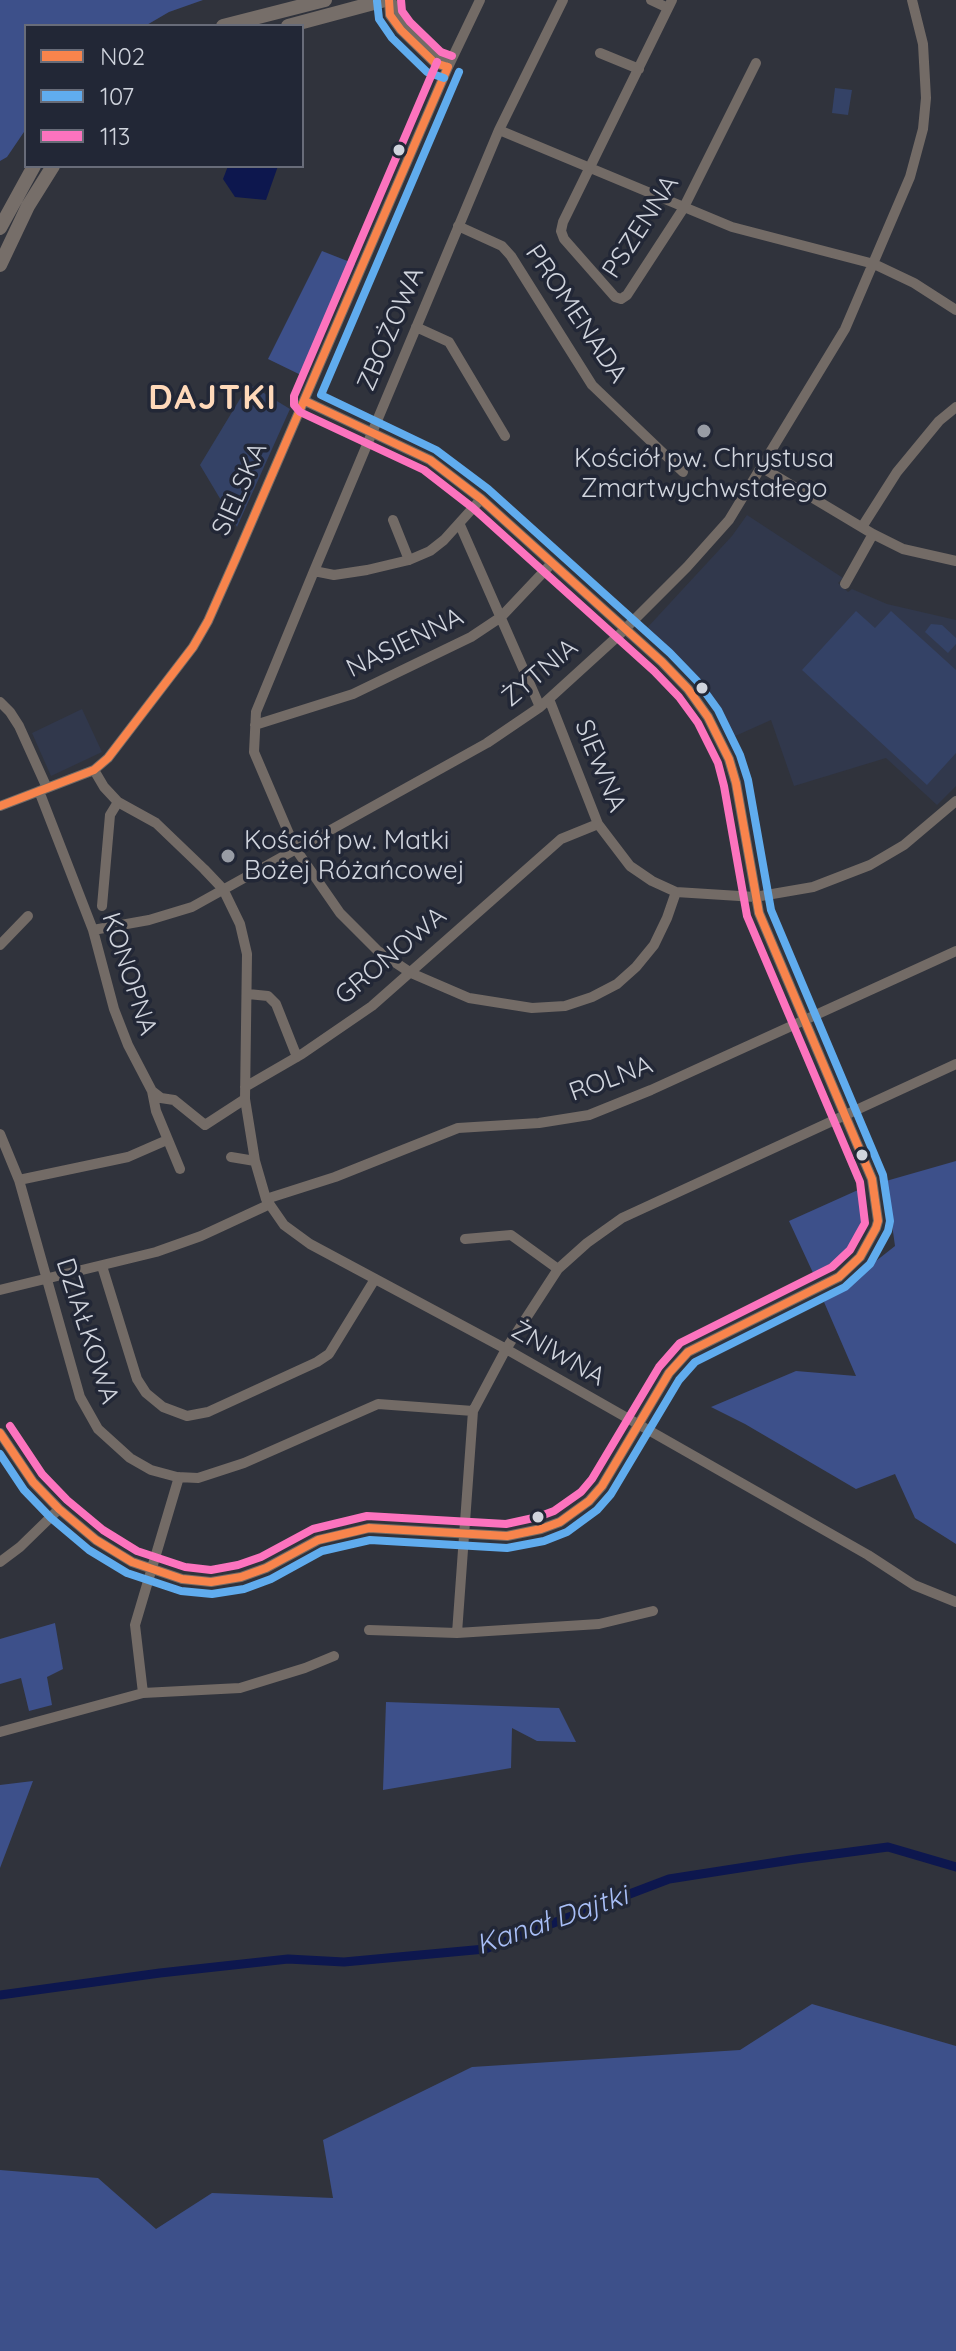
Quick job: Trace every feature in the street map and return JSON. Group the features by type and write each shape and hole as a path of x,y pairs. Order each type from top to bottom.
{"main road":[{"path":"231,24 325,0"},
{"path":"296,24 388,0"},
{"path":"0,228 33,168"},
{"path":"0,265 28,206 52,168"}],"street":[{"path":"388,0 448,67"},
{"name":"SIELSKA","path":"0,806 94,770 108,758 201,634 480,0"},
{"name":"ZBOŻOWA","path":"255,725 256,712 458,226 499,130 563,0"},
{"name":"PSZENNA","path":"651,0 670,4 561,231 564,239 615,297 621,299 627,295 683,209 756,63"},
{"name":"ŻYTNIA","path":"93,930 149,920 192,907 487,743 540,707 625,629 729,520 845,329 910,177 926,113 923,44 912,0"},
{"path":"600,53 639,69"},
{"path":"499,130 683,209 763,237 874,264 914,283 956,310"},
{"name":"PROMENADA","path":"458,226 502,246 592,385 683,472"},
{"path":"416,327 449,342 505,436"},
{"path":"0,1433 33,1482 96,1540 132,1562 182,1579 211,1582 241,1577 266,1568 318,1540 369,1528 507,1536 541,1529 560,1522 589,1501 602,1486 669,1373 688,1352 827,1285 860,1257 878,1221 872,1179 764,931 755,897 736,783 708,717 688,689 481,499 430,460 305,401"},
{"path":"862,527 897,472 939,421 956,407"},
{"path":"761,467 903,549 956,561"},
{"path":"314,571 334,575 367,570 409,560 430,551 460,525 481,499"},
{"path":"393,520 409,560"},
{"name":"SIEWNA","path":"460,525 540,707"},
{"path":"845,584 873,534"},
{"name":"NASIENNA","path":"255,725 353,694 471,637 501,617 552,563"},
{"name":"SIEWNA","path":"549,699 598,824 630,866 676,892 755,897 813,887 870,865 904,845 956,801"},
{"name":"KONOPNA","path":"0,702 19,726 93,930 114,1009 128,1045 152,1091 156,1111 180,1169"},
{"path":"255,725 254,752 295,848 340,913 378,951 411,973 469,998 532,1008 565,1006 592,997 617,984 654,945 676,892"},
{"name":"ŻNIWNA","path":"94,770 118,802 156,823 223,889 240,924 247,954 245,1093 255,1161 267,1202 284,1225 310,1244 506,1349 868,1555 914,1585 956,1602"},
{"path":"102,906 110,815 118,802"},
{"name":"GRONOWA","path":"152,1091 161,1098 174,1100 205,1125 245,1093 372,1006 561,839 598,824"},
{"path":"0,945 28,916"},
{"name":"ROLNA","path":"0,1290 171,1247 267,1202 458,1128 539,1123 589,1115 651,1090 956,951"},
{"path":"248,994 268,996 276,1004 297,1057"},
{"path":"457,1633 473,1411 506,1349 558,1269 622,1218 956,1064"},
{"name":"DZIAŁKOWA","path":"0,1134 19,1180 80,1397 98,1429 130,1458 151,1470 198,1478 212,1475 378,1404 473,1411"},
{"path":"19,1180 128,1157 167,1140"},
{"path":"231,1157 255,1161"},
{"path":"465,1239 511,1235 558,1269"},
{"path":"102,1266 137,1379 146,1393 163,1407 187,1416 208,1412 329,1354 375,1279"},
{"path":"143,1693 135,1625 179,1477"},
{"path":"0,1562 59,1509"},
{"path":"369,1630 457,1633 599,1624 653,1611"},
{"path":"0,1732 143,1693 240,1688 334,1656"}],"shaded area":[{"path":"0,0 203,0 169,12 148,24 24,24 24,132 7,157 0,161"},
{"path":"835,88 852,90 848,115 832,113"},
{"path":"227,168 277,168 266,200 235,197 223,179"},
{"path":"322,251 355,264 305,377 268,359"},
{"path":"249,384 290,409 237,527 200,465"},
{"path":"747,515 843,578 838,583 848,592 852,589 887,604 956,620 956,786 937,805 886,758 794,786 771,720 733,737 713,698 646,629 732,536"},
{"path":"856,611 875,628 891,611 956,670 956,753 927,785 802,670"},
{"path":"931,624 942,625 956,638 956,644 948,653 925,632"},
{"path":"82,709 102,752 51,776 32,733"},
{"path":"956,1161 956,1544 915,1518 895,1474 856,1489 711,1407 796,1371 856,1376 824,1302 895,1246 886,1181"},
{"path":"858,1190 864,1215 849,1250 814,1275 789,1221"},
{"path":"55,1623 63,1669 47,1677 52,1705 29,1711 21,1678 0,1684 0,1639"},
{"path":"386,1702 559,1708 576,1742 537,1741 512,1728 511,1768 383,1790"},
{"path":"33,1781 0,1868 0,1785"},
{"path":"812,2004 956,2046 956,2351 0,2351 0,2170 98,2178 156,2229 212,2193 333,2198 323,2140 472,2067 740,2050"}],"waterway":[{"name":"Kanał Dajtki","path":"0,1995 288,1959 344,1962 485,1949 669,1879 797,1859 888,1847 956,1867"}],"transit line":[{"name":"N02","path":"389,0 390,15 401,30 435,63 448,67"},
{"name":"113","path":"401,0 402,11 410,22 441,52 452,56"},
{"name":"107","path":"377,1 379,19 392,38 427,72 444,78"},
{"name":"113","path":"10,1426 42,1474 103,1530 137,1551 185,1567 211,1570 238,1565 261,1557 313,1529 367,1516 506,1524 538,1517 554,1511 581,1492 592,1479 659,1367 680,1343 832,1267 850,1250 865,1223 860,1182 747,916 724,786 718,763 698,723 654,671 473,508 424,470 300,412 294,405 294,396 437,62"},
{"name":"N02","path":"0,806 94,770 108,758 193,647 236,558 448,67"},
{"name":"107","path":"0,1454 24,1490 89,1550 127,1573 181,1591 212,1594 244,1589 271,1579 322,1551 370,1540 507,1548 544,1541 567,1532 597,1510 611,1494 679,1380 695,1362 845,1287 870,1264 888,1231 890,1221 883,1175 771,910 748,780 740,755 718,710 697,681 670,653 488,489 436,450 321,395 459,72"},
{"name":"N02","path":"0,1433 33,1482 96,1540 132,1562 182,1579 211,1582 241,1577 266,1568 318,1540 369,1528 507,1536 541,1529 560,1522 589,1501 602,1486 669,1373 688,1352 839,1277 860,1257 876,1228 878,1221 872,1179 759,913 736,783 729,759 708,717 688,689 662,662 481,499 430,460 305,401"}],"place":[{"name":"Kościół pw. Chrystusa Zmartwychwstałego","path":"704,431"},
{"name":"Kościół pw. Matki Bożej Różańcowej","path":"228,856"}],"district":[{"name":"DAJTKI","path":"213,399"}]}
